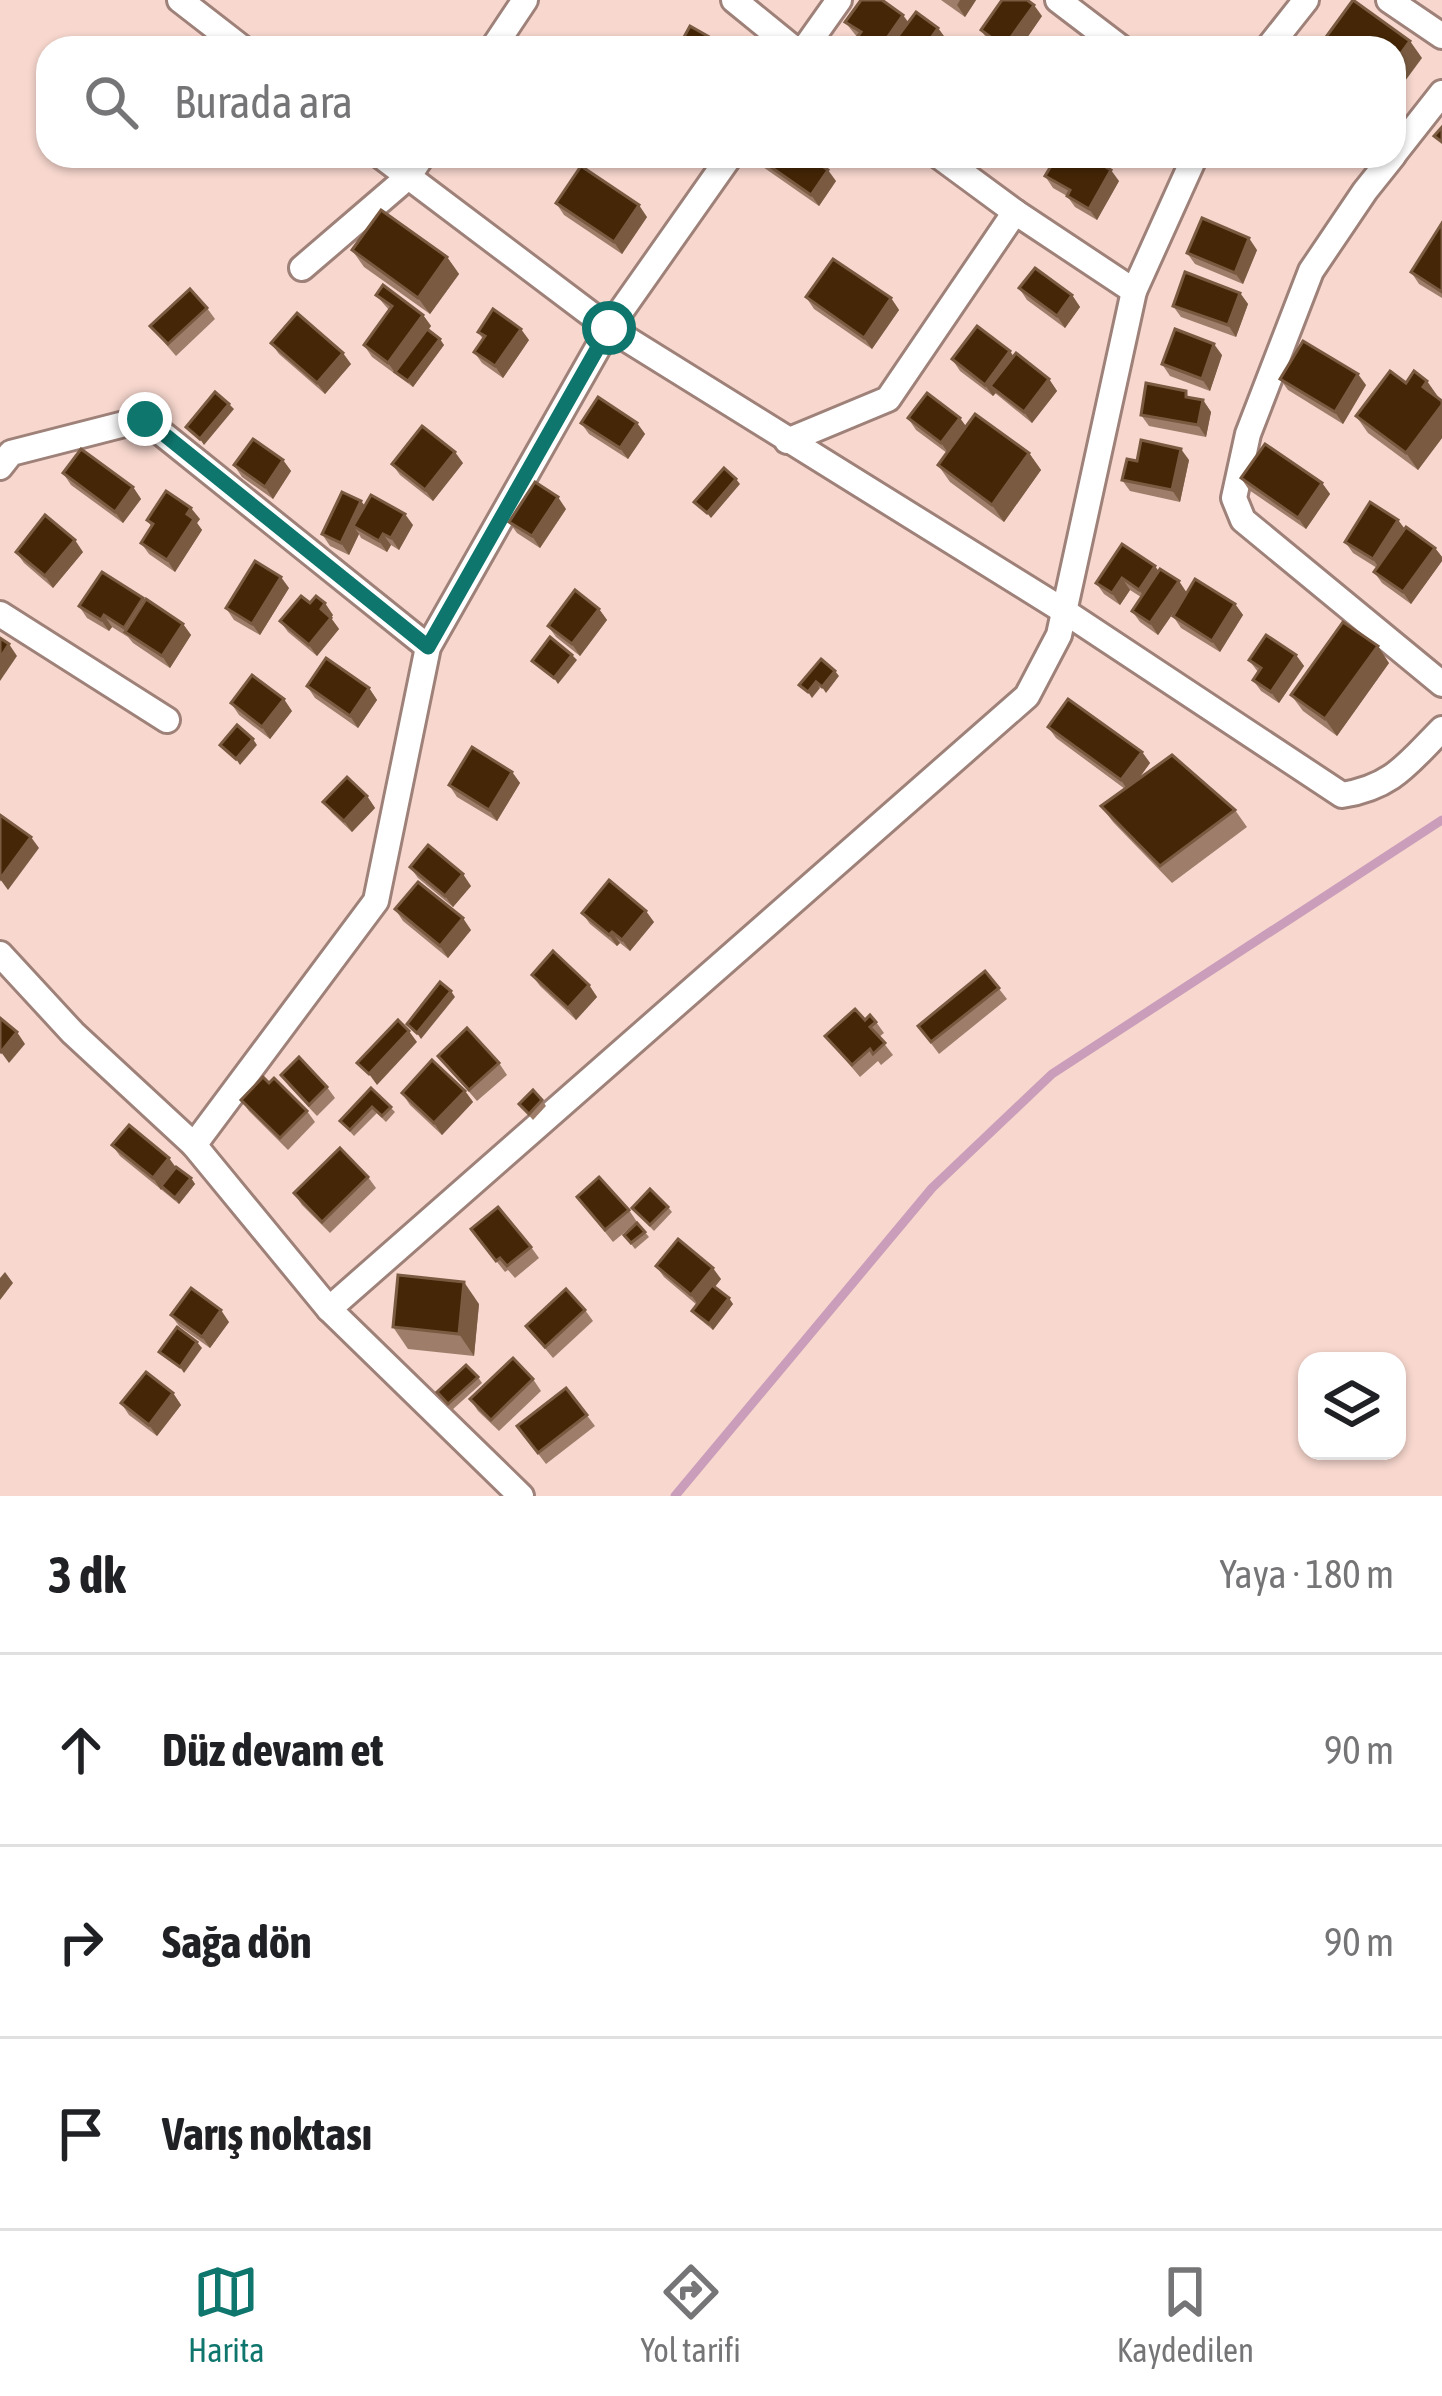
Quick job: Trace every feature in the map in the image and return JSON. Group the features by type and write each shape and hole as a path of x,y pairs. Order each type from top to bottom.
{"street":[{"path":"180,0 226,36"},
{"path":"501,36 525,0"},
{"path":"734,0 778,36"},
{"path":"814,36 839,0"},
{"path":"1058,0 1105,36"},
{"path":"1278,36 1306,0"},
{"path":"1389,0 1442,36"},
{"path":"1406,139 1442,93"},
{"path":"302,268 413,168"},
{"path":"417,168 609,328 1064,611 1342,795 1364,792 1394,778 1442,728"},
{"path":"194,1145 376,901 428,647 609,328 722,168"},
{"path":"955,168 1134,291"},
{"path":"329,1309 1027,696 1059,634 1134,291 1190,168"},
{"path":"1384,168 1311,271 1249,434 1234,499 1243,520 1442,684"},
{"path":"787,441 888,399 1016,212"},
{"path":"0,467 11,454 145,419 428,647"},
{"path":"0,614 167,720"},
{"path":"0,954 73,1033 194,1145 329,1309 521,1496"}],"building":[{"path":"861,0 882,0 903,15 888,36 858,36 861,32 845,22"},
{"path":"1002,0 1027,0 1034,5 1012,36 989,36 981,30"},
{"path":"1353,0 1403,36 1327,36"},
{"path":"916,12 938,28 932,36 898,36"},
{"path":"690,26 708,36 685,36"},
{"path":"584,168 639,205 614,242 556,203"},
{"path":"772,168 825,168 811,195"},
{"path":"1050,168 1111,170 1089,209 1067,196 1070,190 1045,176"},
{"path":"381,210 447,257 418,298 352,250"},
{"path":"1202,218 1249,238 1235,273 1187,253"},
{"path":"1442,223 1442,292 1411,272"},
{"path":"833,259 891,298 864,338 806,297"},
{"path":"1035,268 1072,295 1057,316 1019,288"},
{"path":"1185,272 1240,293 1228,325 1173,306"},
{"path":"383,285 423,315 388,363 364,345 392,306 376,295"},
{"path":"190,289 207,308 168,344 150,326"},
{"path":"493,309 521,329 495,366 474,352 485,336 478,332"},
{"path":"297,313 343,353 317,383 271,343"},
{"path":"977,326 1010,351 985,385 952,359"},
{"path":"427,329 440,339 408,381 395,372"},
{"path":"1175,329 1214,344 1202,379 1162,364"},
{"path":"1303,341 1358,374 1335,412 1280,379"},
{"path":"1016,353 1049,379 1024,412 990,386"},
{"path":"1390,371 1406,383 1414,371 1427,381 1423,387 1442,401 1406,453 1356,416"},
{"path":"1146,383 1186,391 1186,397 1203,400 1198,425 1141,415"},
{"path":"215,392 229,404 200,439 186,427"},
{"path":"927,393 960,418 941,443 908,418"},
{"path":"598,397 637,423 620,448 581,423"},
{"path":"975,414 1029,453 992,505 938,465"},
{"path":"422,426 455,452 425,490 392,464"},
{"path":"253,439 283,460 265,487 234,465"},
{"path":"1141,440 1181,449 1172,490 1122,480 1127,459 1137,461"},
{"path":"1265,444 1322,483 1298,518 1241,478"},
{"path":"81,449 133,487 115,512 63,473"},
{"path":"724,468 736,479 707,513 694,502"},
{"path":"535,482 558,497 532,536 509,522"},
{"path":"166,491 191,508 187,514 194,519 167,560 141,543 153,524 147,520"},
{"path":"342,492 361,501 341,543 322,534"},
{"path":"371,495 405,514 391,538 383,534 379,541 353,526"},
{"path":"1370,502 1398,520 1373,559 1345,542"},
{"path":"45,515 75,540 45,576 16,552"},
{"path":"1406,527 1435,548 1403,592 1374,572"},
{"path":"1122,544 1155,566 1139,590 1122,578 1112,593 1096,583"},
{"path":"255,561 281,577 252,624 226,608"},
{"path":"1160,569 1179,581 1150,623 1132,611"},
{"path":"102,572 143,598 124,628 79,606"},
{"path":"1195,579 1235,604 1212,641 1173,616"},
{"path":"575,590 599,609 572,644 548,626"},
{"path":"301,596 310,603 316,596 331,618 309,645 280,621"},
{"path":"146,599 183,624 162,656 125,632"},
{"path":"1343,622 1378,646 1325,719 1291,695"},
{"path":"1266,635 1296,655 1271,692 1253,680 1261,668 1249,660"},
{"path":"550,637 572,655 554,678 532,661"},
{"path":"326,658 369,688 350,716 307,686"},
{"path":"821,659 835,671 822,687 816,682 808,692 799,685"},
{"path":"252,675 284,699 262,727 231,703"},
{"path":"1068,699 1142,752 1121,780 1048,727"},
{"path":"237,725 253,739 236,759 220,745"},
{"path":"472,747 512,772 489,810 449,785"},
{"path":"1172,755 1235,810 1160,866 1101,806"},
{"path":"347,777 367,796 344,821 323,802"},
{"path":"0,815 31,837 0,879"},
{"path":"428,845 463,874 445,896 410,867"},
{"path":"609,880 646,911 622,940 582,913"},
{"path":"418,882 463,918 440,946 395,909"},
{"path":"553,951 589,985 568,1008 532,975"},
{"path":"985,971 999,988 931,1042 918,1026"},
{"path":"440,982 451,991 417,1033 407,1024"},
{"path":"855,1009 865,1020 870,1015 876,1022 870,1027 885,1043 852,1065 825,1036"},
{"path":"0,1018 17,1032 1,1052 0,1051"},
{"path":"398,1020 409,1031 369,1074 357,1063"},
{"path":"467,1028 499,1063 469,1090 438,1056"},
{"path":"299,1057 327,1087 309,1105 281,1075"},
{"path":"432,1060 465,1091 434,1123 402,1093"},
{"path":"263,1077 269,1083 274,1078 307,1111 280,1138 241,1100"},
{"path":"371,1088 391,1107 382,1116 372,1107 350,1130 340,1121"},
{"path":"533,1090 542,1100 529,1114 519,1104"},
{"path":"129,1125 169,1158 153,1178 112,1145"},
{"path":"340,1148 368,1177 322,1222 294,1193"},
{"path":"176,1167 191,1178 175,1198 161,1186"},
{"path":"599,1177 629,1210 605,1230 577,1197"},
{"path":"650,1189 668,1207 650,1225 632,1208"},
{"path":"498,1207 531,1247 507,1266 500,1258 496,1261 471,1229"},
{"path":"637,1223 645,1232 631,1243 624,1235"},
{"path":"678,1239 713,1268 691,1295 656,1266"},
{"path":"398,1275 464,1282 459,1334 393,1327"},
{"path":"712,1285 729,1298 709,1324 692,1311"},
{"path":"191,1288 221,1310 202,1337 171,1315"},
{"path":"566,1289 585,1310 545,1347 526,1326"},
{"path":"177,1327 197,1342 180,1367 159,1352"},
{"path":"513,1358 533,1379 491,1420 470,1399"},
{"path":"466,1365 478,1377 448,1404 437,1392"},
{"path":"146,1372 173,1393 149,1425 121,1403"},
{"path":"566,1388 587,1415 538,1453 517,1426"}],"waterway":[{"path":"675,1496 932,1188 1052,1074 1442,820"}],"route":[{"path":"145,419 428,647 609,328"}]}
